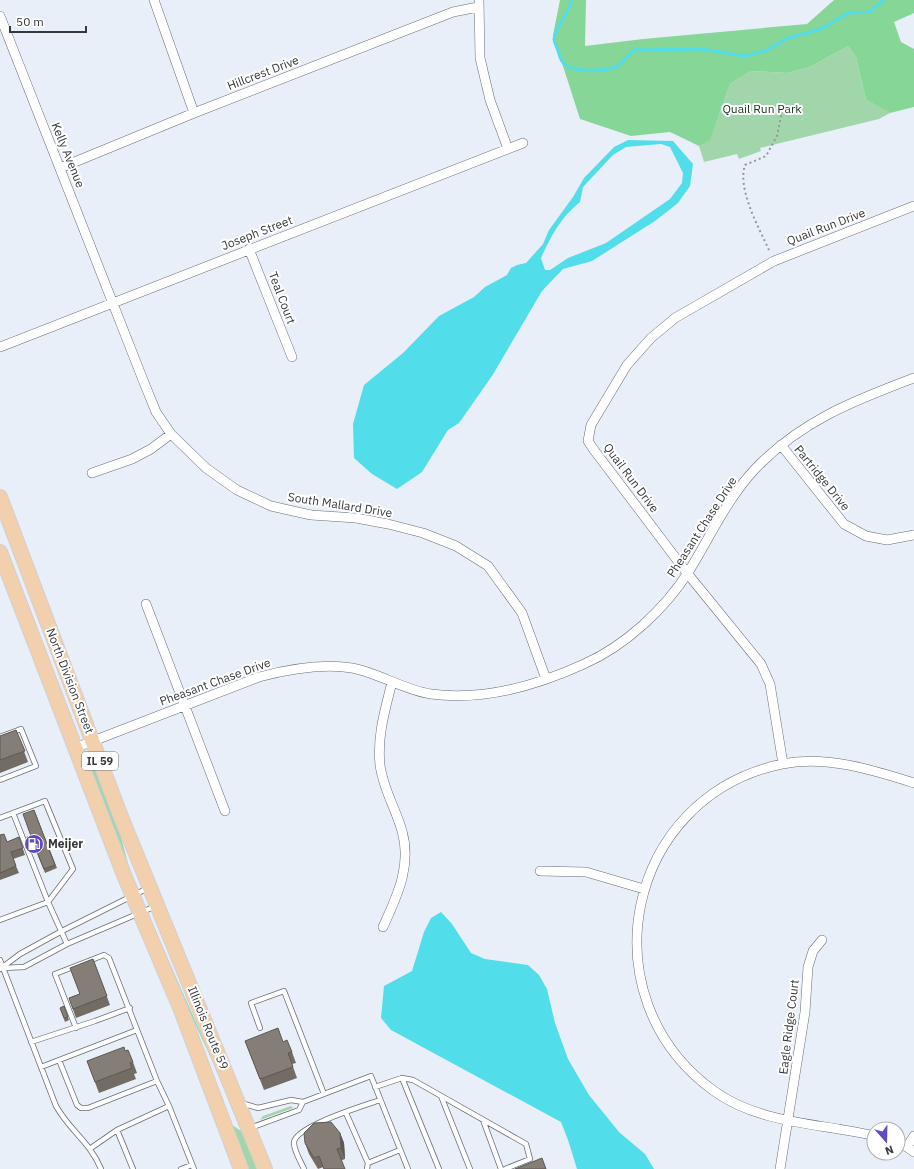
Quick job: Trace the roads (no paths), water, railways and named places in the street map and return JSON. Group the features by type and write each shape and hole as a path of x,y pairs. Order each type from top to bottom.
{"main road":[{"name":"North Division Street","path":"0,497 150,887"},
{"name":"North Division Street","path":"0,552 132,895 140,912"},
{"name":"Illinois Route 59","path":"150,887 265,1169"},
{"name":"Illinois Route 59","path":"140,912 181,1010 241,1169"},
{"path":"217,1104 248,1128"}],"street":[{"path":"154,0 194,113"},
{"path":"478,3 480,58 490,100 508,149"},
{"name":"Hillcrest Drive","path":"60,168 194,113 478,3"},
{"name":"Kelly Avenue","path":"1,20 113,303"},
{"name":"Joseph Street","path":"0,347 523,143"},
{"name":"Quail Run Drive","path":"783,764 770,684 761,664 688,573 588,441 591,425 627,365 651,338 675,318 752,272 801,249 914,206"},
{"name":"Teal Court","path":"249,249 292,357"},
{"name":"South Mallard Drive","path":"113,303 156,412 170,434 206,468 237,490 271,506 311,515 356,518 388,524 423,533 456,546 488,566 522,613 546,679"},
{"name":"Pheasant Chase Drive","path":"75,748 259,677 285,670 316,667 353,668 430,694 473,696 508,690 546,679 585,664 614,647 640,627 665,602 688,573 732,498 755,470 781,445 818,419 856,400 914,378"},
{"path":"92,473 151,449 170,434"},
{"name":"Partridge Drive","path":"781,445 844,524 866,536 887,540 914,535"},
{"path":"146,604 225,811"},
{"path":"383,927 400,889 406,858 402,832 385,786 380,766 380,725 392,682"},
{"path":"866,1135 766,1116 742,1107 715,1092 688,1070 666,1043 652,1017 641,986 636,956 637,923 644,889 658,857 672,833 689,813 712,794 737,780 783,764 817,762 844,764 872,770 914,783"},
{"path":"540,871 586,872 644,889"},
{"name":"Eagle Ridge Court","path":"780,1169 805,1012 808,967 812,951 822,940"},
{"path":"911,1150 914,1136"}],"lane":[{"path":"0,737 21,729 36,766 0,780"},
{"path":"0,818 44,801 73,870 48,902 0,920"},
{"path":"13,813 48,902 67,944"},
{"path":"2,969 20,954 62,931 150,887"},
{"path":"2,969 24,967 67,944 157,905"},
{"path":"76,1028 55,974 104,954 109,958 130,1008 157,1081 170,1106 193,1167 181,1169"},
{"path":"0,960 2,969 56,1106 64,1121 91,1148 101,1169"},
{"path":"260,1028 251,1003 284,991 324,1094"},
{"path":"31,1042 76,1028 130,1008"},
{"path":"41,1067 137,1030"},
{"path":"59,1060 77,1105 81,1108 88,1108 157,1081"},
{"path":"238,1100 245,1105 258,1108 291,1100 303,1102 371,1076 408,1169"},
{"path":"375,1087 402,1078 413,1080 526,1144 530,1160 506,1169"},
{"path":"402,1078 439,1169"},
{"path":"441,1096 470,1169"},
{"path":"304,1169 294,1143 296,1135 310,1126 380,1100"},
{"path":"248,1128 299,1110 303,1102"},
{"path":"91,1148 117,1130 170,1106"},
{"path":"346,1113 368,1163 367,1169"},
{"path":"482,1120 501,1169"},
{"path":"117,1130 133,1169"},
{"path":"368,1163 400,1150"}],"water":[{"path":"628,140 673,141 693,164 690,186 678,203 655,221 592,261 563,269 542,291 492,376 459,423 448,430 422,472 397,489 372,474 354,458 353,424 364,385 403,353 439,316 474,297 485,287 507,275 511,268 526,263 543,244 549,230 573,197 584,178 614,147","holes":["661,144 670,147 683,173 682,183 670,199 606,243 568,258 550,270 545,270 541,258 553,235 567,214 580,202 583,187 613,155 626,147"]},
{"path":"441,912 452,924 471,953 485,959 528,965 539,975 547,989 555,1023 568,1059 589,1095 619,1132 645,1154 654,1169 577,1169 561,1122 391,1030 381,1018 384,986 412,971 424,932 431,918"}],"waterway":[{"path":"571,0 568,10 557,29 554,42 561,60 565,65 571,68 591,70 616,67 634,50 702,49 745,56 765,51 788,38 821,29 848,13 869,12 884,0"}],"place":[{"name":"Meijer","path":"34,844"}],"park label":[{"name":"Quail Run Park","path":"762,109"}]}
